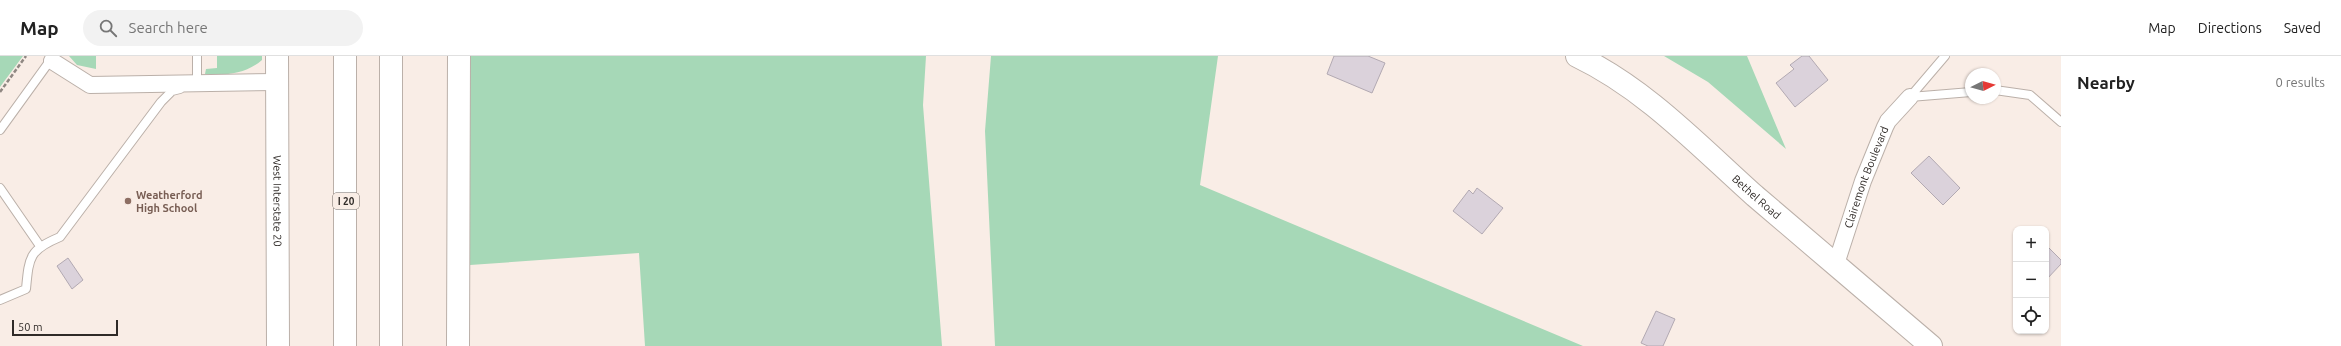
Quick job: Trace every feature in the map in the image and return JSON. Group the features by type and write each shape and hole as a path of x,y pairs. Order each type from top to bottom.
{"main road":[{"name":"West Interstate 20","path":"277,56 278,346"},
{"name":"I 20","path":"345,56 345,346"},
{"path":"391,56 391,346"},
{"path":"458,56 458,346"},
{"name":"Bethel Road","path":"1577,56 1593,64 1658,107 1755,196 1931,346"}],"street":[{"path":"52,58 90,85 277,82"},
{"name":"Clairemont Boulevard","path":"1836,264 1860,188 1888,120 1910,97"}],"lane":[{"path":"0,300 26,289 28,264 40,246 60,237 161,102 172,92 197,83 197,56"},
{"path":"1910,97 1945,56"},
{"path":"0,130 52,58"},
{"path":"2001,91 2030,95 2061,122"},
{"path":"1910,97 1965,92"},
{"path":"0,188 40,246"}],"path":[{"path":"0,92 26,56"}],"green space":[{"path":"0,56 23,56 0,87"},
{"path":"69,56 96,56 96,69 77,65"},
{"path":"217,56 262,56 262,60 256,65 235,73 221,75 205,74 206,69 217,68"},
{"path":"469,56 926,56 923,105 942,346 645,346 639,253 470,265"},
{"path":"991,56 1218,56 1200,185 1583,346 995,346 985,131"},
{"path":"1664,56 1747,56 1786,149 1708,82"}],"building":[{"path":"1334,56 1368,56 1385,63 1372,93 1327,74"},
{"path":"1802,56 1809,56 1828,80 1795,107 1776,83 1794,69 1790,65"},
{"path":"1929,156 1960,188 1943,205 1911,173"},
{"path":"1477,188 1503,208 1482,234 1453,211 1469,190 1473,194"},
{"path":"2049,248 2061,260 2061,264 2049,277"},
{"path":"68,258 83,280 72,289 57,266"},
{"path":"1656,311 1675,319 1663,346 1648,346 1641,343"}],"place":[{"name":"Weatherford High School","path":"128,201"}]}
